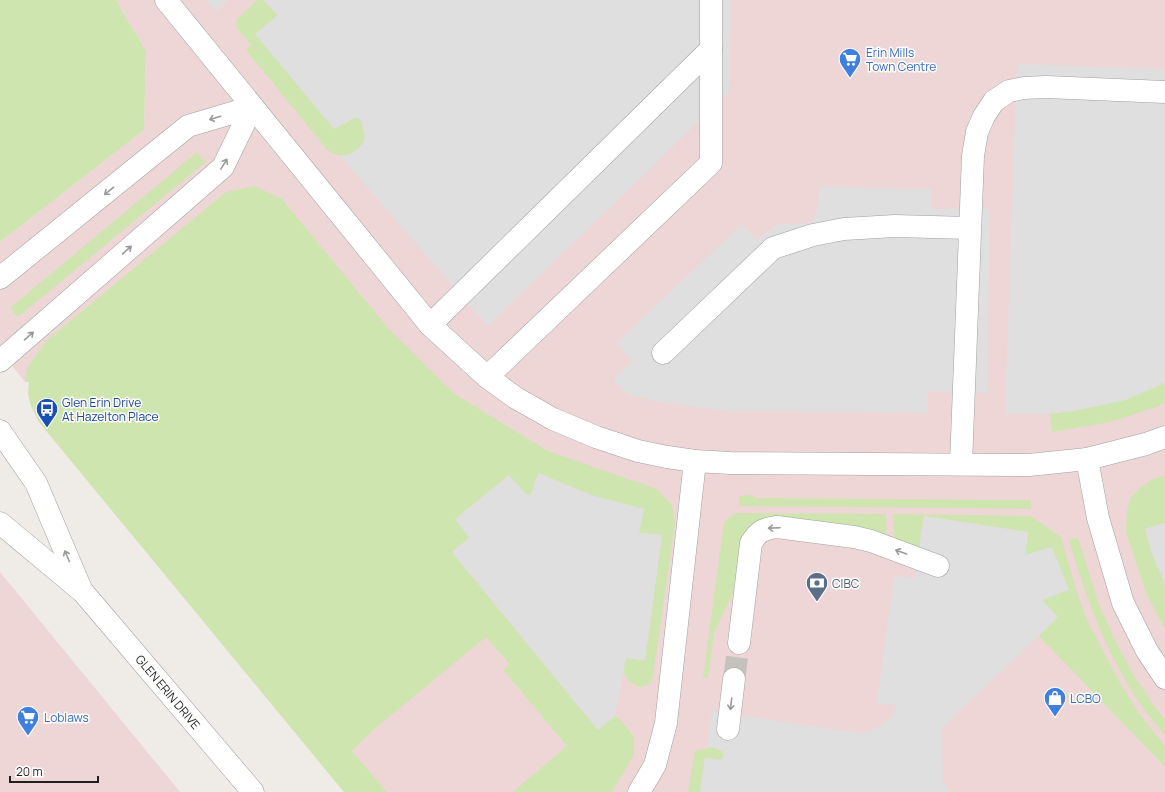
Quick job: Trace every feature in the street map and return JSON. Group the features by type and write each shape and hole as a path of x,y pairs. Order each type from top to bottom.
{"street":[{"path":"166,0 430,325 487,377 516,398 553,419 638,451 694,461 730,463 1029,465 1087,459 1146,444 1165,437"},
{"path":"487,377 711,163 711,0"},
{"path":"430,325 711,49"},
{"path":"961,464 973,156 977,132 984,116 994,101 1009,91 1024,88 1046,87 1165,92"},
{"path":"0,278 188,126 252,107"},
{"path":"0,361 223,167 252,107"},
{"path":"662,353 773,248 813,235 844,229 895,226 970,228"},
{"name":"GLEN ERIN DRIVE","path":"0,431 36,483 83,592"},
{"path":"1087,459 1098,518 1123,602 1146,651 1165,678"},
{"path":"640,792 655,765 666,723 694,461"},
{"name":"GLEN ERIN DRIVE","path":"0,524 83,592 252,792"},
{"path":"739,643 751,543 758,533 766,529 777,527 854,537 871,541 938,566"},
{"path":"728,729 734,679"}],"shaded area":[{"path":"116,0 1165,0 1165,792 344,792 39,422 31,406 28,394 29,382 25,382 0,351 0,242 144,130 146,51"},
{"path":"206,0 228,0 216,12"},
{"path":"263,0 731,0 729,92 488,326 340,156 351,154 362,145 365,138 362,122 357,117 334,129 255,34 278,15"},
{"path":"1017,64 1165,69 1165,383 1125,400 1073,411 1045,414 1005,414"},
{"path":"819,187 931,189 932,209 990,209 987,393 928,391 927,413 729,411 658,402 628,394 613,380 632,361 616,343 741,225 757,239 779,224 802,224 812,222 818,208"},
{"path":"538,473 591,495 644,509 639,533 662,535 645,660 626,658 615,716 598,730 452,552 469,538 455,519 509,475 525,493 530,496"},
{"path":"924,516 1028,532 1025,555 1052,547 1069,590 1042,600 1058,617 942,728 943,781 949,792 700,792 705,758 721,760 724,756 722,751 718,749 713,747 707,748 712,711 865,733 879,727 892,717 897,705 877,703 894,576 915,578"},
{"path":"1165,523 1165,584 1152,554 1145,529"},
{"path":"0,572 180,792 0,792"}],"green space":[{"path":"0,0 116,0 146,51 144,130 0,242"},
{"path":"257,0 263,0 278,15 256,34 357,116 362,122 365,138 362,144 354,152 340,155 328,151 246,50 251,45 236,27 237,19"},
{"path":"197,152 206,162 18,317 10,308"},
{"path":"255,186 282,199 389,329 455,394 548,451 657,489 672,505 675,524 653,677 647,685 642,687 629,681 624,671 624,666 626,658 645,660 662,535 639,533 612,501 591,495 539,473 530,496 525,494 452,552 598,730 615,716 620,719 634,737 634,755 612,792 513,792 567,746 503,670 509,664 486,637 372,731 352,751 387,792 344,792 39,422 30,403 29,382 25,382 27,368 46,341 226,192"},
{"path":"1165,383 1165,403 1160,406 1111,422 1052,432 1050,414 1073,411 1125,400"},
{"path":"1165,475 1165,523 1145,529 1152,554 1165,584 1165,630 1146,593 1126,532 1127,511 1130,499 1140,488 1151,480"},
{"path":"753,495 754,498 1031,500 1031,509 739,506 740,496"},
{"path":"737,513 886,514 887,539 862,529 769,517 754,523 748,530 737,585 714,633 708,678 703,677 724,523 729,517"},
{"path":"893,514 1031,516 1061,537 1075,586 1087,620 1119,681 1141,716 1165,746 1165,767 1039,636 1058,617 1042,600 1025,555 1028,532 924,516 919,548 894,540"},
{"path":"1078,537 1098,602 1115,640 1133,674 1165,720 1165,735 1148,714 1118,668 1095,618 1069,540"},
{"path":"713,747 724,754 723,759 705,758 700,792 688,792 695,751"}],"tunnel":[{"path":"734,679 739,643"}],"place":[{"name":"Erin Mills Town Centre","path":"850,78"},
{"name":"Glen Erin Drive At Hazelton Place","path":"47,428"},
{"name":"CIBC","path":"817,602"},
{"name":"LCBO","path":"1055,718"},
{"name":"Loblaws","path":"28,736"}]}
